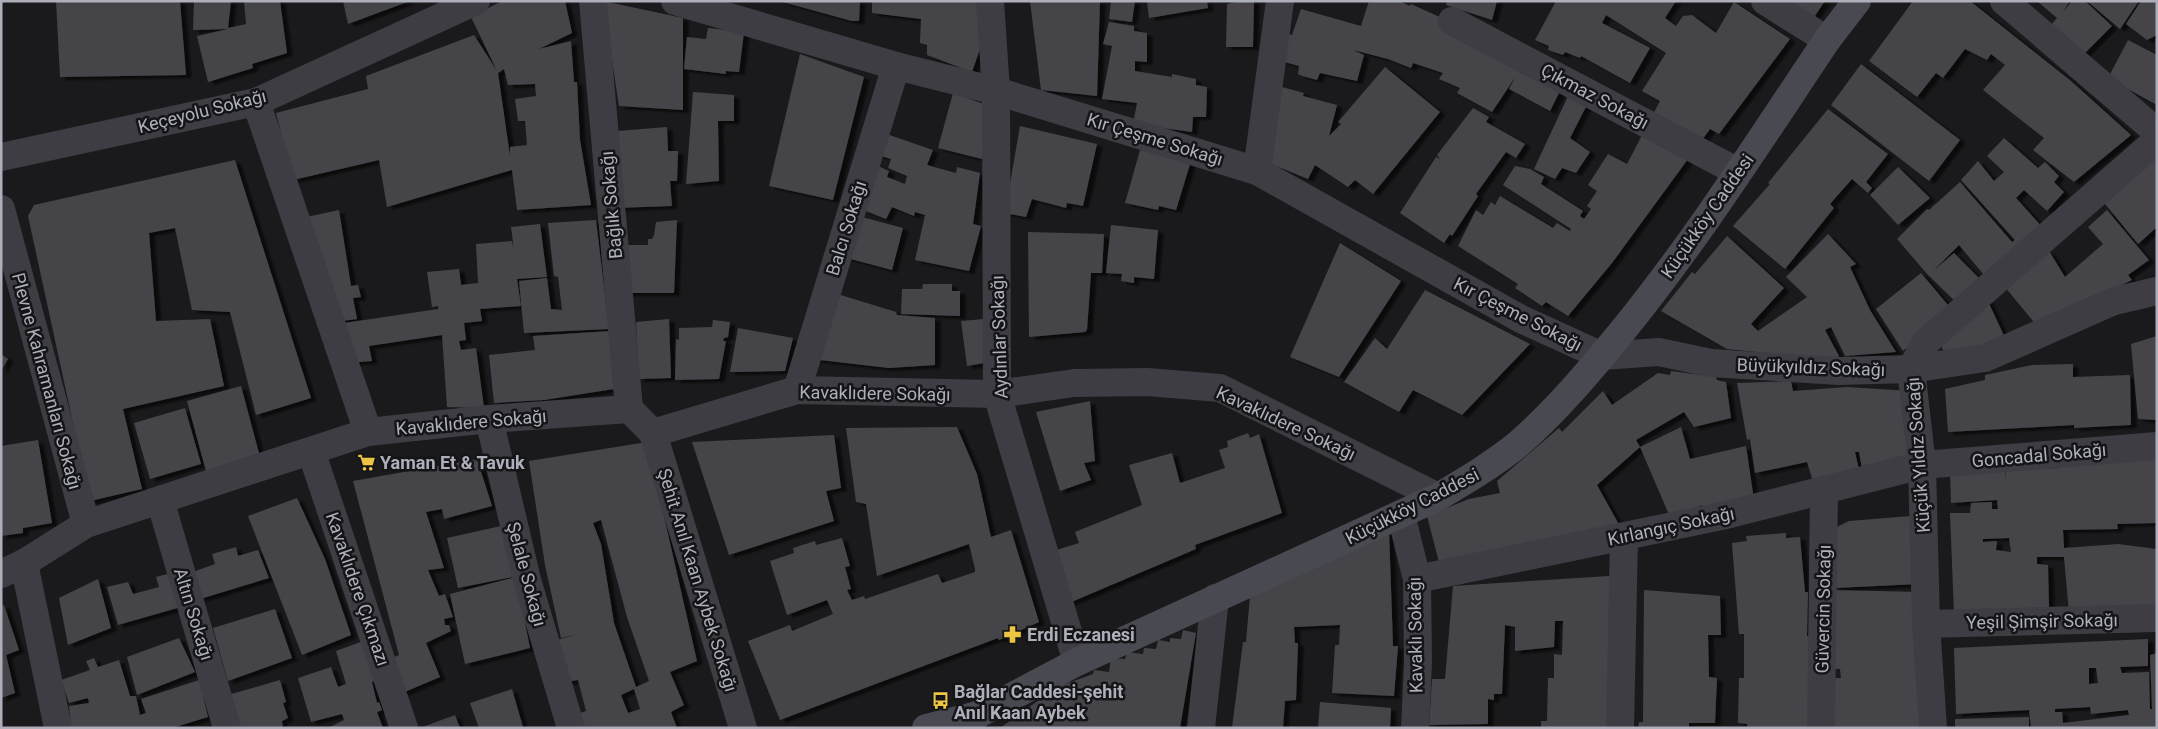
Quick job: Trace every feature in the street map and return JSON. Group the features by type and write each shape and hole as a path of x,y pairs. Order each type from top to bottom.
{"main road":[{"name":"Küçükköy Caddesi","path":"926,728 970,722 1077,662 1438,497 1480,472 1515,446 1543,421 1602,356 1659,287 1827,40 1857,1"}],"street":[{"name":"Keçeyolu Sokağı","path":"1,156 256,102 476,1"},
{"name":"Bağlık Sokağı","path":"594,1 629,409"},
{"name":"Kır Çeşme Sokağı","path":"675,1 896,66 996,91 1257,171 1521,320 1602,356"},
{"name":"Aydınlar Sokağı","path":"990,1 996,91 997,394 1077,662"},
{"path":"1257,171 1280,1"},
{"path":"1765,1 1827,40"},
{"path":"2004,1 2157,132"},
{"name":"Çıkmaz Sokağı","path":"1452,21 1738,172"},
{"name":"Balcı Sokağı","path":"796,390 896,66"},
{"path":"256,102 368,432"},
{"name":"Küçük Yıldız Sokağı","path":"1933,728 1926,624 1922,465 1911,369 1926,342 2157,140"},
{"name":"Plevne Kahramanları Sokağı","path":"1,209 86,524"},
{"name":"Büyükyıldız Sokağı","path":"1602,356 1659,352 1711,363 1839,371 1911,369 1985,358 2114,301 2157,291"},
{"name":"Kavaklıdere Sokağı","path":"653,432 796,390 997,394 1074,383 1147,382 1220,388 1438,497"},
{"path":"629,409 653,432"},
{"name":"Kavaklıdere Sokağı","path":"12,569 86,524 368,432 489,419 629,409"},
{"name":"Şelale Sokağı","path":"489,419 527,580 571,728"},
{"name":"Şehit Anıl Kaan Aybek Sokağı","path":"653,432 743,728"},
{"name":"Goncadal Sokağı","path":"1922,465 2157,446"},
{"name":"Kavaklıdere Çıkmazı","path":"311,451 404,728"},
{"name":"Kırlangıç Sokağı","path":"1417,579 1726,515 1922,465"},
{"name":"Güvercin Sokağı","path":"1822,728 1824,490"},
{"name":"Altın Sokağı","path":"160,500 227,728"},
{"name":"Kavaklı Sokağı","path":"1401,515 1417,579 1418,662 1415,728"},
{"path":"1620,728 1624,537"},
{"path":"12,569 58,728"},
{"path":"1201,728 1215,598"},
{"name":"Yeşil Şimşir Sokağı","path":"1926,624 2157,618"}],"building":[{"path":"56,1 180,1 186,75 60,77"},
{"path":"194,1 231,1 228,28 246,24 244,1 280,1 287,53 252,64 253,68 208,82 197,36 228,29 193,30"},
{"path":"343,1 410,1 348,24"},
{"path":"502,1 565,1 572,33 539,49 571,41 574,82 577,82 580,140 591,205 517,210 512,170 387,207 379,160 293,180 276,113 368,89 366,76 474,35 497,71 471,17","holes":["504,69 508,85 535,84 536,96 515,99 518,121 525,121 527,145 510,147 510,156 498,73"]},
{"path":"603,1 683,18 683,110 619,106"},
{"path":"779,1 860,1 859,21 852,21"},
{"path":"872,1 982,1 980,49 972,72 927,55 927,45 920,43 921,19 872,13"},
{"path":"1030,1 1100,1 1097,96 1041,90"},
{"path":"1111,1 1135,1 1132,22 1109,19"},
{"path":"1147,1 1207,1 1208,8 1149,18"},
{"path":"1239,1 1254,1 1253,47 1226,47 1227,4"},
{"path":"1369,1 1399,1 1410,6 1411,4 1568,75 1550,111 1509,89 1516,76 1492,112 1457,93 1460,88 1439,79 1443,73 1413,63 1411,68 1388,59 1353,50 1364,55 1357,81 1320,73 1317,80 1298,74 1299,66 1281,61 1287,34 1292,35 1301,9 1361,26"},
{"path":"1447,1 1497,1 1492,20 1446,5"},
{"path":"1556,1 1676,1 1665,18 1676,26 1683,16 1692,15 1716,33 1734,2 1790,39 1719,134 1710,129 1612,263 1568,316 1546,302 1542,306 1515,288 1518,284 1458,246 1476,210 1483,215 1491,202 1495,205 1500,196 1553,228 1557,223 1570,231 1571,229 1503,185 1515,166 1530,169 1544,177 1541,184 1583,211 1580,216 1584,219 1591,209 1587,206 1597,191 1588,185 1608,154 1627,164 1660,101 1642,91 1666,53 1606,15 1602,23 1650,48 1630,83 1581,56 1580,58 1565,52 1563,55 1548,50 1549,46 1535,40"},
{"path":"1773,1 1825,1 1808,26"},
{"path":"1913,1 1970,1 2071,81 2131,135 2074,182 2033,150 2044,138 1983,90 2005,65 1991,54 1987,60 1965,49 1943,78 1936,73 1917,97 1869,61"},
{"path":"2037,1 2070,1 2062,13 2072,1 2085,1 2112,26 2084,54 2051,25 2057,18"},
{"path":"2087,1 2139,1 2120,29"},
{"path":"2141,1 2157,1 2157,35 2147,40 2126,24"},
{"path":"1109,22 1134,26 1134,31 1147,33 1147,62 1135,61 1135,71 1172,77 1172,74 1196,79 1196,85 1207,87 1206,117 1193,117 1192,132 1133,124 1137,103 1102,99 1112,46 1103,44"},
{"path":"708,28 744,32 739,72 726,71 726,74 684,69 687,37 706,39"},
{"path":"2128,40 2157,55 2157,105 2108,78"},
{"path":"800,54 864,77 833,200 769,186"},
{"path":"1861,64 1960,140 1929,181 1831,105"},
{"path":"1385,67 1440,112 1373,194 1355,180 1348,187 1315,165 1308,179 1264,161 1282,87 1304,93 1303,96 1337,105 1329,136 1341,124 1338,122"},
{"path":"693,92 734,95 734,121 718,121 719,181 686,184"},
{"path":"953,93 992,107 982,159 938,148"},
{"path":"1569,94 1588,103 1570,138 1590,152 1576,173 1562,168 1555,179 1534,169"},
{"path":"1473,108 1489,117 1486,122 1525,144 1516,158 1506,152 1476,194 1478,196 1452,236 1450,234 1444,243 1400,213 1436,157 1440,159 1437,155"},
{"path":"1828,109 1888,154 1866,182 1872,188 1868,193 1852,179 1830,204 1834,208 1785,269 1733,226 1770,184 1768,183"},
{"path":"1020,126 1097,144 1083,206 1067,203 1066,208 1032,199 1026,217 1005,213"},
{"path":"667,127 668,151 678,151 677,181 670,181 672,206 614,208 605,132"},
{"path":"869,128 933,150 927,165 956,173 957,167 980,173 973,224 981,226 969,271 915,260 925,215 915,212 914,216 892,207 886,219 863,210 858,157 889,171 887,177 905,184 907,176 888,168 891,159 862,150"},
{"path":"2004,138 2038,168 2045,162 2059,176 2054,182 2064,192 2047,211 2024,190 2016,198 2044,229 1989,281 1959,245 1933,271 1954,253 1985,284 1960,306 1928,275 1897,239 1927,209 1929,210 1960,182 2012,242 2015,240 1961,180 1978,161 1994,181 2004,172 1987,156"},
{"path":"1140,150 1191,161 1176,210 1159,206 1158,210 1125,203"},
{"path":"2157,150 2157,227 2138,244 2101,199"},
{"path":"235,160 311,398 256,415 230,312 192,310 175,228 149,233 156,321 210,319 224,386 123,409 142,489 90,501 28,216 34,205"},
{"path":"1898,167 1930,198 1898,225 1870,195"},
{"path":"339,210 351,286 358,285 361,297 353,298 357,319 318,324 302,218"},
{"path":"2107,210 2149,260 2128,275 2132,280 2037,326 2005,287 2049,251 2065,277 2103,244 2088,227"},
{"path":"843,212 903,228 892,270 832,254"},
{"path":"596,220 609,329 524,333 519,281 547,278 551,309 562,310 558,277 554,276 548,223"},
{"path":"677,220 674,293 627,293 620,245 648,245 648,239 652,239 654,235 656,222"},
{"path":"540,224 547,277 517,279 521,306 480,309 482,321 464,323 466,340 459,341 461,350 476,348 484,408 447,407 442,335 369,346 372,361 346,363 324,326 438,309 438,306 432,307 427,272 459,269 461,285 478,283 476,244 512,241 514,250 511,227"},
{"path":"1111,225 1158,230 1154,279 1134,277 1134,283 1121,281 1122,274 1106,273"},
{"path":"1028,232 1104,234 1102,273 1091,273 1087,330 1085,332 1029,337"},
{"path":"1828,234 1856,264 1850,267 1870,310 1896,352 1845,356 1831,327 1825,330 1839,356 1838,360 1727,349 1661,311 1692,272 1695,274 1727,236 1784,288 1751,324 1758,331 1807,297 1786,277"},
{"path":"1340,243 1401,281 1339,377 1290,357"},
{"path":"1921,273 1953,311 1903,351 1876,309"},
{"path":"923,284 952,284 952,291 960,291 960,316 901,314 902,289 922,289"},
{"path":"1425,290 1530,344 1462,415 1413,390 1399,412 1344,382 1375,338 1387,349"},
{"path":"831,292 896,312 897,315 935,318 935,365 889,368 811,359"},
{"path":"1986,297 2006,340 1947,357 1937,339"},
{"path":"669,319 671,378 639,379 636,322"},
{"path":"984,319 991,362 967,366 961,321"},
{"path":"713,320 730,322 728,337 724,338 723,341 726,341 719,379 675,380 676,339 679,340 679,328 712,327"},
{"path":"738,328 793,338 785,371 730,372"},
{"path":"611,331 614,389 544,400 494,403 489,355 535,350 533,336"},
{"path":"2157,336 2157,420 2138,419 2131,344"},
{"path":"1,354 8,359 1,371"},
{"path":"2073,364 2073,377 2130,375 2131,425 2074,428 2074,425 1948,432 1945,389 1985,380 1985,375 2032,365"},
{"path":"1671,371 1716,377 1717,380 1726,382 1731,418 1694,427 1684,412 1636,440 1640,447 1597,485 1622,530 1441,570 1427,516 1469,499 1500,493 1497,481 1559,428 1562,432 1603,391 1612,405 1658,373 1670,375"},
{"path":"1791,381 1793,391 1847,387 1911,391 1914,477 1865,485 1859,452 1855,452 1862,483 1817,495 1807,462 1755,473 1750,439 1747,440 1737,383"},
{"path":"241,386 260,457 206,471 187,401"},
{"path":"1090,401 1095,461 1084,463 1091,480 1060,491 1036,412"},
{"path":"185,408 201,464 150,479 134,423"},
{"path":"957,427 977,474 991,537 1011,530 1039,622 999,640 998,638 780,720 748,641 790,625 792,631 833,614 827,600 787,615 770,561 794,553 793,548 815,541 816,545 842,538 850,566 845,567 851,589 847,590 852,600 864,596 865,599 938,574 942,583 975,572 969,544 877,576 866,504 856,502 846,428"},
{"path":"1681,427 1690,459 1746,446 1755,507 1706,519 1702,505 1670,517 1640,447"},
{"path":"1248,433 1250,438 1259,434 1282,513 1195,545 1196,549 1069,603 1050,552 1079,543 1075,532 1142,505 1129,465 1172,453 1180,483 1225,468 1219,450 1228,447 1227,441"},
{"path":"834,435 841,488 826,491 834,521 729,555 692,442"},
{"path":"38,440 52,523 23,528 23,533 1,536 1,446"},
{"path":"647,442 697,661 670,672 684,705 671,712 677,728 579,728 575,715 586,711 578,680 566,682 553,641 578,634 561,638 545,565 529,461","holes":["601,520 627,617 649,681 636,687 614,623 601,544 593,523","634,689 640,709 628,713 621,695"]},
{"path":"2157,456 2157,523 2117,524 2118,529 2063,530 2064,548 2118,544 2157,549 2157,612 2069,613 2064,557 2037,557 2037,564 2048,565 2049,607 1954,614 1950,513 1970,513 1971,503 1992,502 1992,509 1998,509 1997,500 1951,503 1950,469 2005,466 2006,481 2006,471 2041,466 2041,469 2060,468 2060,464","holes":["2009,538 2011,552 1996,550 1997,541 1983,542 1983,539"]},
{"path":"477,459 492,506 444,519 442,509 426,512 444,568 428,570 439,596 445,594 453,617 444,619 445,625 449,625 451,631 426,643 440,677 395,696 385,661 399,655 353,481"},
{"path":"297,498 325,559 351,635 302,655 248,516"},
{"path":"1911,516 1918,584 1835,588 1833,529 1849,521"},
{"path":"501,526 513,577 458,588 447,538"},
{"path":"1389,530 1393,646 1398,646 1394,696 1332,693 1335,645 1339,645 1340,625 1294,627 1295,643 1298,643 1296,700 1285,701 1283,728 1232,728 1243,642 1246,642 1250,596"},
{"path":"1786,533 1786,538 1800,537 1805,592 1808,592 1807,636 1812,636 1809,728 1747,728 1747,724 1738,723 1739,678 1744,678 1744,634 1739,634 1732,543 1747,541 1746,536"},
{"path":"236,547 238,556 258,550 269,578 200,599 193,572 215,564 212,554"},
{"path":"171,573 181,607 118,625 107,587 128,582 133,594 159,587 156,577"},
{"path":"1625,575 1617,728 1541,728 1541,721 1547,721 1548,678 1554,678 1554,654 1562,655 1563,621 1555,621 1554,647 1515,651 1515,627 1505,625 1502,694 1494,694 1494,700 1488,699 1488,724 1429,725 1432,679 1445,679 1453,586"},
{"path":"516,577 530,648 465,664 450,594"},
{"path":"98,579 111,628 68,645 59,598"},
{"path":"1644,590 1720,596 1721,635 1708,635 1709,677 1717,678 1715,723 1689,723 1689,728 1638,728 1639,722 1643,722"},
{"path":"1830,590 1922,592 1927,728 1829,728 1828,678 1841,678 1840,669 1835,669"},
{"path":"4,605 19,650 6,655 15,693 1,698 1,606"},
{"path":"275,609 292,658 228,681 213,628"},
{"path":"1183,630 1196,633 1180,728 1000,728 1057,687 1093,674 1094,670 1109,672 1111,658 1125,659 1127,652 1143,654 1144,648 1156,649 1158,640 1170,642 1170,638 1181,639"},
{"path":"179,638 195,672 137,695 127,657"},
{"path":"2148,639 2148,666 2120,667 2122,673 2149,672 2150,709 2152,709 2150,655 2157,653 2157,728 2031,728 2029,710 1956,714 1954,648","holes":["2089,668 2096,668 2098,683 2089,684","2090,707 2091,714 2128,710 2129,715 2063,723 2062,712 2055,712 2055,709"]},
{"path":"363,641 376,680 372,682 377,703 379,702 382,710 377,712 383,728 328,728 344,720 342,714 311,722 298,678 331,667 338,687 346,684 336,651"},
{"path":"94,658 98,667 119,660 130,696 136,696 140,715 146,713 141,699 199,680 208,717 172,728 71,728 69,706 89,703 88,698 69,703 61,680 90,670 86,661"},
{"path":"280,680 286,702 283,703 288,718 282,721 283,728 237,728 228,695"},
{"path":"512,689 523,727 479,728 470,703"},
{"path":"1320,702 1391,708 1390,728 1318,728"},
{"path":"455,715 460,728 420,728"},
{"path":"2029,717 2029,728 1955,728 1955,719"}],"place":[{"name":"Yaman Et & Tavuk","path":"366,462"},
{"name":"Erdi Eczanesi","path":"1013,634"},
{"name":"Bağlar Caddesi-şehit Anıl Kaan Aybek","path":"940,701"}]}
